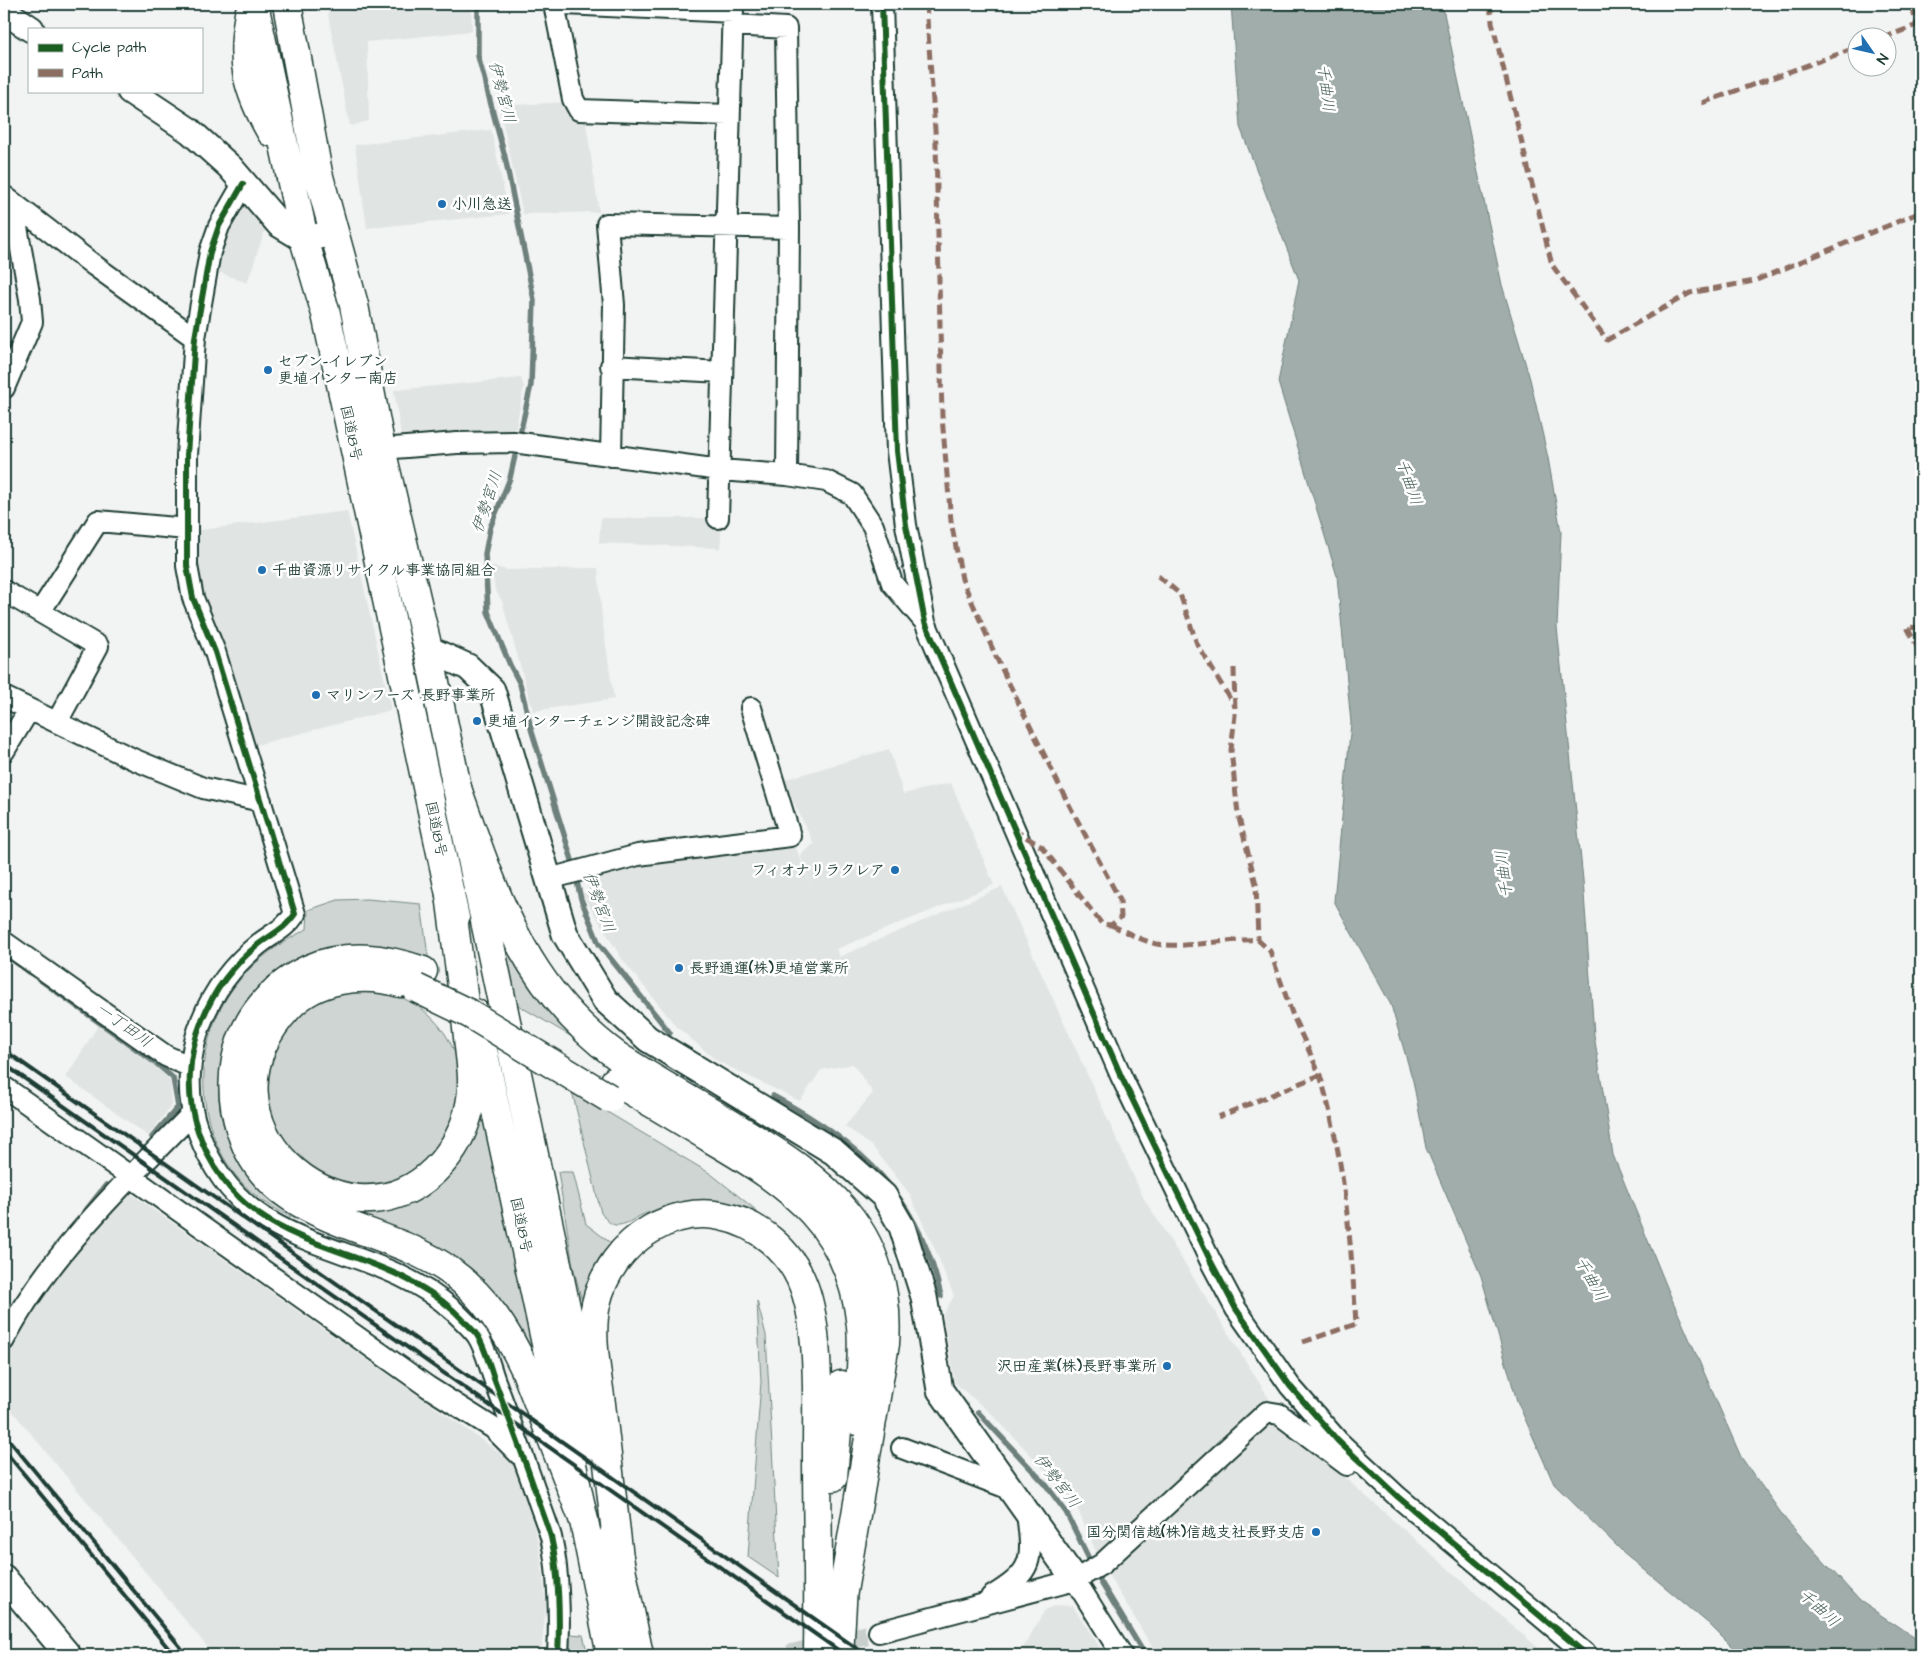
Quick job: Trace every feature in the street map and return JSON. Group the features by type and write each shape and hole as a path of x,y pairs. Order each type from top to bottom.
{"highway":[{"name":"国道18号","path":"252,4 304,239 326,314 611,1655"},
{"name":"国道18号","path":"287,4 318,173 354,305 382,449 428,649 639,1655"},
{"path":"455,783 489,876 513,930 529,961 561,1007 595,1040 617,1056 795,1164 835,1198 864,1238 874,1260 885,1301 886,1344 841,1603 825,1652"},
{"path":"420,979 368,977 327,984 306,993 291,1004 277,1019 265,1038 257,1057 253,1079 258,1120 278,1156 294,1172 312,1184 332,1193 353,1198 375,1198 395,1194 428,1177 445,1161 458,1142 466,1122 472,1082 450,894"},
{"path":"584,1521 525,1369 514,1345 486,1304 450,1271 428,1258 406,1247 328,1218 286,1194 269,1180 254,1161 244,1141 233,1097 233,1074 238,1051 257,1012 283,985 309,969 332,961 354,958 377,959 420,979 470,1014 752,1162 790,1189 819,1219 843,1257 852,1279 857,1302 862,1350 841,1603"},
{"path":"612,1090 781,1204 810,1238 832,1277 842,1322 842,1372 825,1652"},
{"path":"619,1558 595,1354 596,1305 602,1284 611,1266 625,1249 640,1236 659,1224 679,1217 701,1214 721,1216 741,1222 761,1232 778,1246 792,1263 803,1284 810,1305 817,1399 825,1652"}],"street":[{"path":"554,4 578,110 729,115"},
{"path":"565,4 733,13 786,28 789,228 787,475"},
{"path":"882,4 897,451 906,525 925,622 1121,1076 1211,1262 1236,1309 1290,1386 1338,1442 1388,1487 1587,1655"},
{"path":"4,12 29,28"},
{"path":"718,518 725,225 733,13"},
{"path":"132,92 190,131 230,168 279,224 304,239 335,233"},
{"path":"243,184 219,226 210,252 195,338 187,455 187,566 193,598 215,652 295,914 288,924 246,955 226,977 207,1009 189,1066 192,1114 202,1142 216,1167 234,1194 260,1217 292,1235 392,1272 428,1291 478,1337 525,1460 551,1537 560,1622 558,1655"},
{"path":"8,200 195,338"},
{"path":"4,388 32,322 30,300 8,200"},
{"path":"612,456 611,366 614,305 607,224 725,225 789,228"},
{"path":"611,366 722,372"},
{"path":"382,449 457,443 519,443 720,470 787,475 826,481 852,494 873,526 892,583 925,622"},
{"path":"40,612 98,521 188,529"},
{"path":"4,591 98,646 57,722"},
{"path":"428,649 468,667 492,690 566,874 566,934 605,1000 648,1039 834,1152 884,1196 902,1226 924,1297 940,1390 1027,1512 1088,1572 1122,1655"},
{"path":"4,697 203,788 261,802"},
{"path":"566,874 638,855 790,836 751,708"},
{"path":"4,751 29,710"},
{"path":"4,942 166,1056 189,1066"},
{"path":"4,1087 420,1381 493,1428 525,1460"},
{"path":"4,1340 51,1268 130,1176 192,1114"},
{"path":"880,1632 974,1607 1088,1572 1266,1412 1279,1414 1356,1472 1388,1487"},
{"path":"902,1448 1010,1489"},
{"path":"974,1607 1014,1583 1024,1571 1030,1557 1031,1542 1027,1512"},
{"path":"4,1578 68,1655"}],"shaded area":[{"path":"326,4 471,4 472,31 367,42 369,121 350,126"},
{"path":"568,102 569,117 585,116 599,212 523,214 499,106"},
{"path":"491,130 509,214 367,228 355,145"},
{"path":"241,200 265,230 247,283 213,270 224,225"},
{"path":"521,378 524,387 514,436 402,442 394,390"},
{"path":"347,511 391,710 248,747 199,593 194,531"},
{"path":"601,518 711,518 722,520 720,548 599,543"},
{"path":"491,566 507,570 598,568 602,619 614,699 533,711 502,601 495,589"},
{"path":"889,749 903,794 951,783 994,885 836,949 839,957 1002,887 1143,1197 1270,1400 1099,1558 1074,1501 993,1415 955,1383 943,1315 954,1296 934,1247 909,1193 873,1147 845,1126 873,1093 853,1064 821,1070 800,1101 717,1061 676,1026 622,959 583,895 597,878 640,862 785,843 796,848 813,891 800,855 814,844 783,780"},
{"path":"367,899 421,904 429,963 403,950 373,945 333,947 297,959 266,981 242,1009 226,1042 219,1079 221,1117 235,1155 253,1180 269,1191 298,1220 271,1206 247,1188 234,1173 220,1151 211,1127 205,1102 206,1051 213,1026 223,1003 238,982 245,973 269,952 307,929 308,910 338,900"},
{"path":"502,936 579,1041 516,1004"},
{"path":"364,990 383,992 401,998 425,1012 439,1026 453,1050 459,1068 461,1087 459,1106 453,1124 439,1148 425,1162 401,1176 383,1182 364,1184 345,1182 327,1176 303,1162 289,1148 275,1124 269,1106 267,1087 269,1068 275,1050 289,1026 303,1012 327,998 345,992"},
{"path":"98,1026 154,1065 170,1080 172,1105 148,1136 66,1077"},
{"path":"572,1091 711,1174 756,1210 727,1203 689,1203 662,1208 623,1224 616,1225 611,1223 601,1213"},
{"path":"480,1096 532,1347 528,1352 516,1331 334,1203 409,1196"},
{"path":"558,1172 573,1172 586,1224 616,1247 587,1321 573,1266"},
{"path":"130,1193 513,1462 531,1513 540,1551 546,1604 541,1655 214,1655 9,1407 4,1380 4,1356 43,1292 121,1194"},
{"path":"757,1301 766,1335 779,1578 748,1557 761,1382"},
{"path":"1273,1420 1284,1424 1546,1655 1157,1655 1105,1569"},
{"path":"1057,1605 1073,1606 1105,1655 1019,1655 1045,1610"},
{"path":"570,1634 583,1635 588,1655 570,1655"}],"water":[{"name":"千曲川","path":"1231,4 1442,4 1502,285 1530,379 1548,458 1561,532 1557,627 1583,880 1594,1035 1613,1155 1671,1297 1741,1457 1786,1520 1860,1601 1921,1642 1921,1655 1740,1655 1709,1624 1622,1551 1554,1484 1517,1401 1481,1276 1426,1148 1413,1081 1391,1005 1334,901 1351,723 1337,576 1278,382 1299,280 1240,127"}],"waterway":[{"name":"伊勢宮川","path":"478,4 478,56 505,157 534,300 531,385 510,478 490,528 485,554 488,612 520,684 532,732 572,860 581,899 599,944 670,1033"},
{"name":"一丁田川","path":"7,956 157,1064 173,1078 178,1107 152,1137"},
{"name":"伊勢宮川","path":"773,1096 833,1133 882,1176 901,1201 918,1229 931,1261 941,1296"},
{"name":"一丁田川","path":"83,1214 106,1185"},
{"name":"伊勢宮川","path":"978,1412 1046,1485 1066,1512 1099,1579 1145,1655"}],"tunnel":[{"path":"789,1655 879,1632"}],"railway":[{"path":"4,1050 866,1655"},
{"path":"4,1064 845,1655"},
{"path":"4,1434 187,1655"},
{"path":"4,1450 174,1655"}],"marked path":[{"path":"926,4 936,144 942,417 951,521 962,579 997,659 1066,799 1120,900 1121,917 1111,925 1102,924 1042,847 1016,831"},
{"path":"1490,4 1492,22 1552,265 1607,340 1690,293 1754,281 1921,212"},
{"path":"1898,32 1917,25 1911,4"},
{"path":"1702,103 1848,51"},
{"path":"1158,576 1180,594 1197,644 1235,707"},
{"path":"1921,628 1907,627 1921,654"},
{"path":"1234,668 1235,715 1231,750 1238,814 1256,884 1258,940"},
{"path":"1111,925 1157,944 1181,945 1233,940 1258,940 1270,951 1293,1016 1320,1075 1218,1117"},
{"path":"1303,1342 1356,1324 1352,1261 1341,1167 1320,1075"}],"cycle path":[{"path":"882,4 897,451 906,525 925,622 1121,1076 1211,1262 1236,1309 1290,1386 1338,1441 1398,1497 1587,1655"},
{"path":"243,184 219,226 210,252 195,338 187,455 187,566 193,598 215,652 295,914 283,927 241,960 212,998 197,1033 191,1061 191,1103 198,1131 218,1173 245,1204 276,1225 311,1241 384,1269 420,1287 454,1311 477,1335 485,1352 551,1537 556,1565 558,1596 558,1655"}],"place":[{"name":"小川急送","path":"442,204"},
{"name":"セブン-イレブン 更埴インター南店","path":"268,370"},
{"name":"千曲資源リサイクル事業協同組合","path":"262,570"},
{"name":"マリンフーズ 長野事業所","path":"316,695"},
{"name":"更埴インターチェンジ開設記念碑","path":"477,721"},
{"name":"フィオナリラクレア","path":"895,870"},
{"name":"長野通運(株)更埴営業所","path":"679,968"},
{"name":"沢田産業(株)長野事業所","path":"1167,1366"},
{"name":"国分関信越(株)信越支社長野支店","path":"1316,1532"}]}
